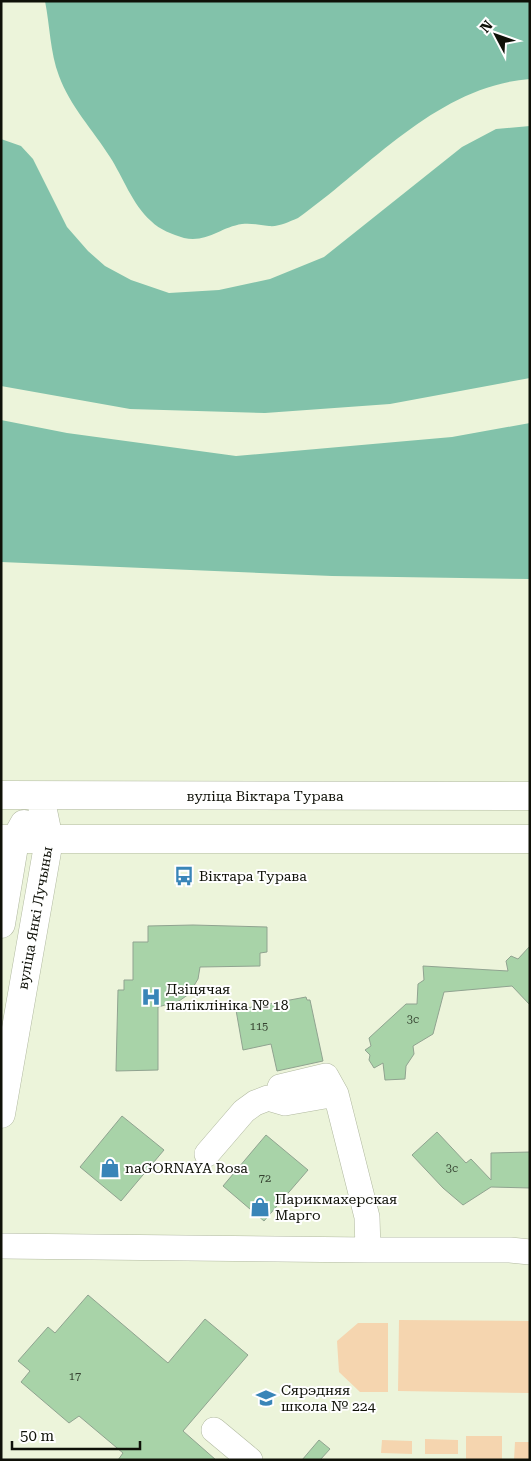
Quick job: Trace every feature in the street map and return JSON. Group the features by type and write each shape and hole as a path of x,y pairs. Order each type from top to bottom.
{"main road":[{"name":"вуліца Віктара Турава","path":"1,795 530,796"},
{"path":"1,924 8,839 40,796"},
{"name":"вуліца Янкі Лучыны","path":"1,1114 49,840 40,796"},
{"path":"8,839 530,839"}],"lane":[{"path":"280,1086 326,1076 336,1094 367,1217 368,1250"},
{"path":"207,1154 244,1111 255,1103 268,1098 285,1103 336,1094"},
{"path":"1,1246 510,1250 530,1252"},
{"path":"214,1430 250,1460"}],"shaded area":[{"path":"45,1 530,1 530,79 496,85 464,97 434,113 406,132 298,218 276,226 242,224 207,237 184,238 162,229 138,207 110,157 69,98 56,67"},
{"path":"530,126 530,378 390,404 265,413 130,409 1,386 1,139 21,146 33,159 67,227 88,251 105,266 131,280 169,293 219,290 270,279 324,257 462,147 496,129"},
{"path":"1,420 67,433 236,456 452,437 530,423 530,579 332,576 1,562"},
{"path":"399,1320 530,1321 530,1393 398,1391"},
{"path":"358,1323 388,1323 388,1392 360,1392 339,1372 337,1341"},
{"path":"466,1436 502,1436 502,1460 466,1460"},
{"path":"425,1439 458,1440 458,1454 425,1454"},
{"path":"382,1440 412,1441 412,1454 381,1453"},
{"path":"515,1442 530,1442 530,1460 514,1460"}],"building":[{"name":"Дзіцячая паліклініка № 18","path":"148,926 267,927 267,952 260,953 260,966 200,967 198,979 189,994 179,1001 158,1007 158,1070 116,1071 118,990 124,990 124,980 133,980 133,942 148,942"},
{"path":"530,946 530,1005 512,986 444,992 433,1034 413,1046 414,1054 406,1066 405,1079 385,1080 383,1063 374,1068 369,1060 370,1055 365,1050 371,1046 369,1038 406,1004 417,1004 418,984 424,980 423,966 508,971 506,961 511,956 518,959"},
{"path":"306,997 307,1000 310,1000 323,1061 277,1071 271,1044 243,1050 236,1010"},
{"path":"122,1116 164,1150 121,1201 80,1167"},
{"path":"437,1132 466,1163 471,1159 491,1180 491,1153 530,1152 530,1188 491,1187 463,1205 443,1188 412,1155"},
{"path":"266,1135 308,1170 264,1221 223,1186"},
{"path":"88,1295 168,1363 205,1319 248,1355 183,1431 216,1460 118,1460 123,1453 79,1416 69,1423 21,1382 30,1371 18,1361 48,1327 55,1333"},
{"path":"319,1440 330,1449 320,1460 302,1460"}],"place":[{"name":"Віктара Турава","path":"184,876"},
{"name":"Дзіцячая паліклініка № 18","path":"151,997"},
{"name":"naGORNAYA Rosa","path":"110,1168"},
{"name":"Парикмахерская Марго","path":"260,1207"},
{"name":"Сярэдняя школа № 224","path":"266,1398"}]}
